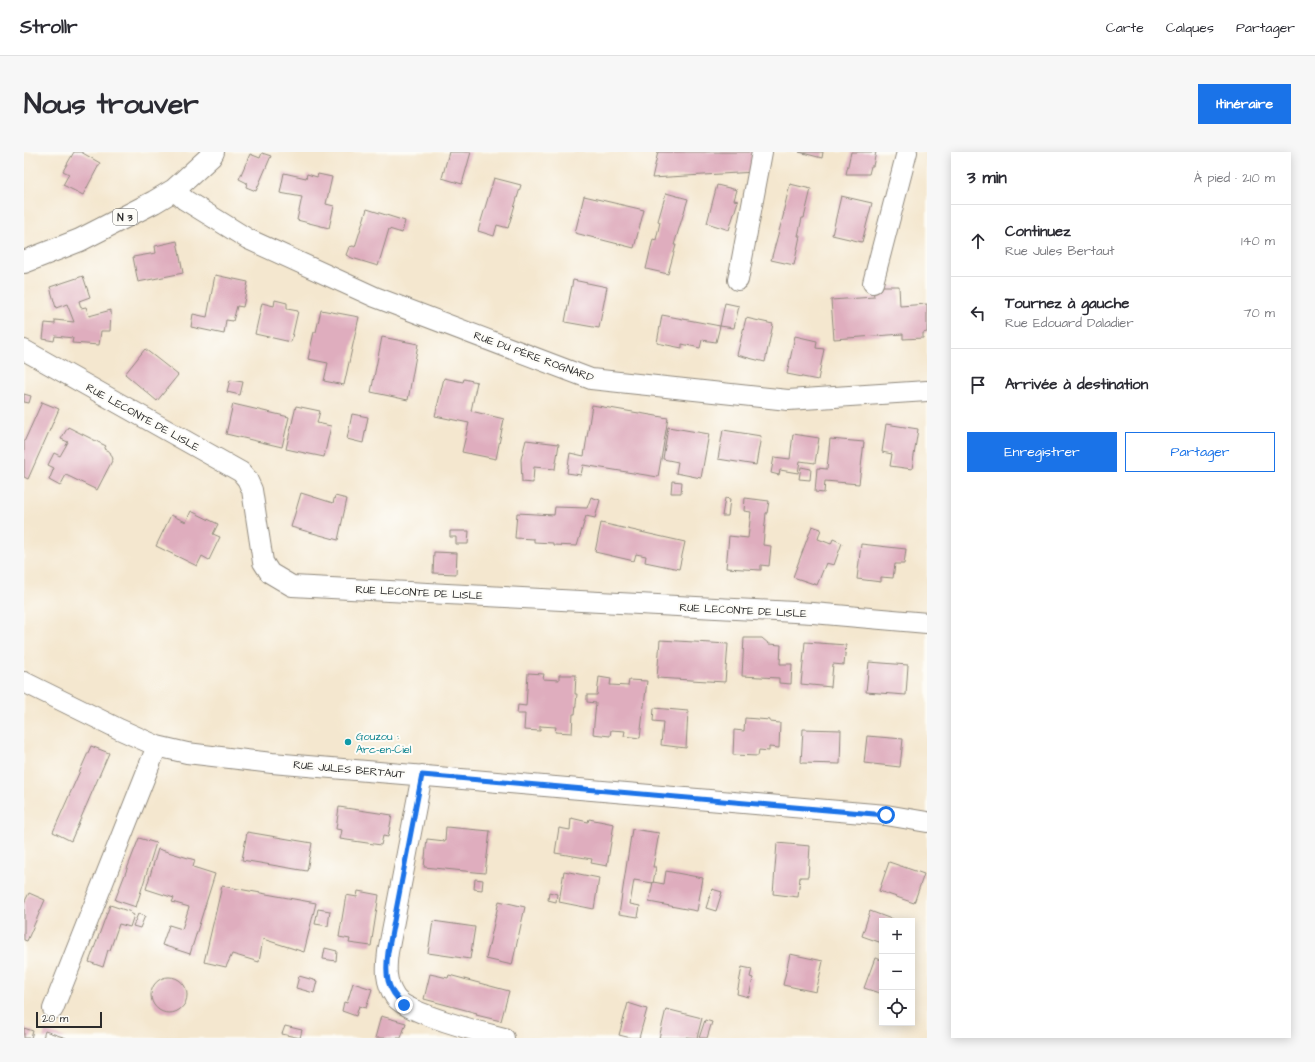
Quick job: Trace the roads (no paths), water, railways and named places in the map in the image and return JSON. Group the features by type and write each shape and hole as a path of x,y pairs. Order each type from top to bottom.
{"main road":[{"name":"N 3","path":"24,262 80,240 154,202 174,190 210,157 213,152"}],"street":[{"path":"738,280 762,152"},
{"path":"873,283 907,152"},
{"name":"RUE DU PÈRE ROGNARD","path":"174,190 184,200 248,239 375,297 592,379 788,400 927,391"},
{"name":"RUE LECONTE DE LISLE","path":"24,350 241,472 247,479 252,490 263,562 270,573 292,586 813,613 927,623"},
{"name":"RUE JULES BERTAUT","path":"24,682 157,746 187,753 272,763 886,815 927,822"},
{"path":"54,1009 157,746"},
{"path":"422,775 388,952 386,968 389,984 396,998 404,1005 422,1013 480,1032 504,1038"}],"place":[{"name":"Gouzou : Arc-en-Ciel","path":"348,742"}]}
